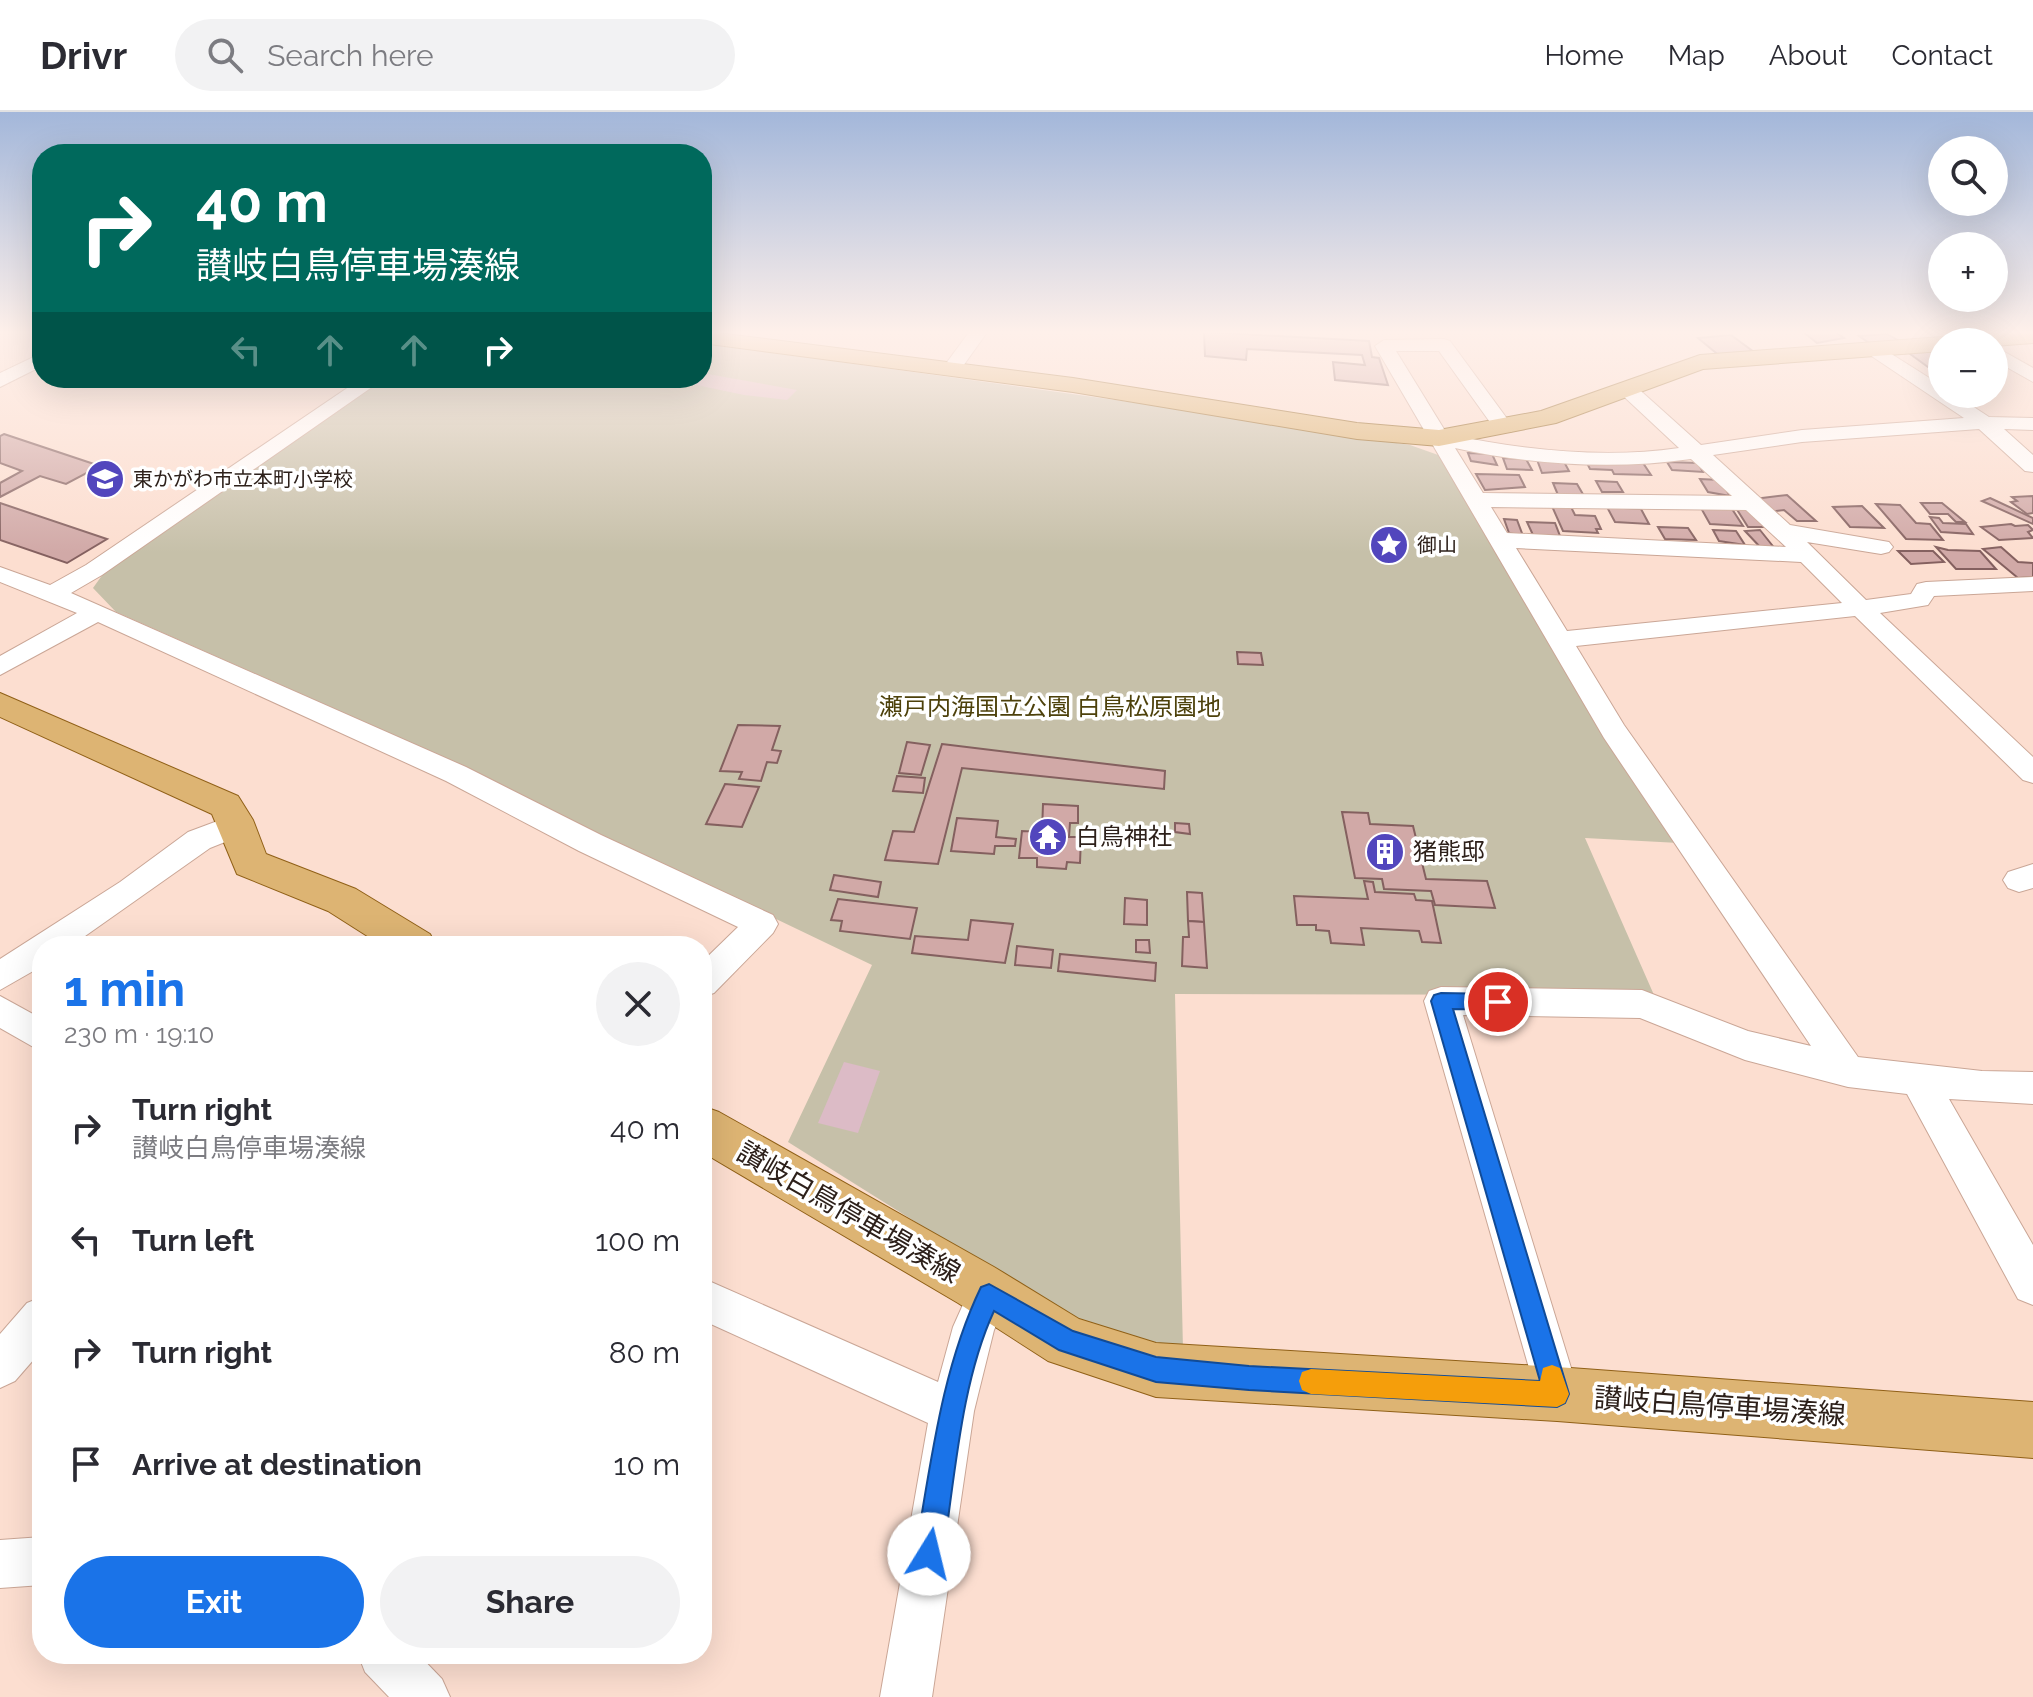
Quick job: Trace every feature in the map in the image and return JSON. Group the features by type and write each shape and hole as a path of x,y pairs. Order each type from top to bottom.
{"main road":[{"path":"1187,405 1357,431 1439,438 1504,428 1547,418 1581,405"},
{"path":"0,704 225,805 239,824 241,845 251,864 342,900 394,936"},
{"name":"讃岐白鳥停車場湊線","path":"712,1133 976,1285 1067,1342 1156,1370 1249,1378 1557,1394 2033,1430"}],"street":[{"path":"53,593 94,570 336,405"},
{"path":"1419,405 1614,731 1848,1071"},
{"path":"1487,405 1504,428"},
{"path":"1644,405 1783,531 2033,773"},
{"path":"1957,405 1984,423 2033,466"},
{"path":"1439,438 1492,450 1653,458 1802,436 1984,423 2033,424"},
{"path":"1653,458 1711,550"},
{"path":"1476,500 1750,503"},
{"path":"1783,531 1881,547"},
{"path":"1500,540 1808,555"},
{"path":"0,574 97,612 456,774 590,843 762,924 712,973"},
{"path":"1560,639 1688,630 1862,608 1919,600 1926,589 2033,584"},
{"path":"0,667 97,612"},
{"path":"60,936 199,840 239,824"},
{"path":"0,976 32,955"},
{"path":"1557,1394 1441,1001 1642,1004 1745,1045 1848,1071 1982,1087 2033,1088"},
{"path":"0,1010 32,1031"},
{"path":"1918,1079 2033,1285"},
{"path":"906,1697 952,1411 974,1327 989,1295"},
{"path":"712,1303 952,1411"},
{"path":"0,1366 32,1329"},
{"path":"0,1564 32,1562"},
{"path":"393,1664 424,1697"}],"green space":[{"name":"瀬戸内海国立公園 白鳥松原園地","path":"343,405 1150,405 1410,445 1441,456 1554,647 1679,843 1585,838 1654,995 1175,994 1183,1350 1072,1320 788,1142 872,965 385,731 116,612 93,588 108,567"}],"shaded area":[{"path":"844,1062 880,1071 858,1133 818,1123"}],"building":[{"path":"4,434 100,466 66,484 40,476 0,497 0,483 22,471 0,463 0,436"},
{"path":"1468,453 1492,454 1497,465 1471,461"},
{"path":"1536,457 1562,458 1569,471 1542,473"},
{"path":"1503,458 1526,459 1532,470 1507,469"},
{"path":"1586,461 1643,463 1651,475 1614,474 1612,470 1590,469"},
{"path":"1667,462 1698,463 1703,472 1672,470"},
{"path":"1476,474 1519,475 1525,487 1485,490"},
{"path":"1700,479 1720,480 1730,496 1708,492"},
{"path":"1596,481 1617,482 1623,492 1602,492"},
{"path":"1553,483 1577,484 1584,496 1558,495"},
{"path":"1787,495 1816,521 1797,521 1784,510 1768,512 1754,499"},
{"path":"2033,496 2033,513 2027,514 2011,502 2017,501 2012,497"},
{"path":"1990,498 2033,518 2033,524 1982,501"},
{"path":"0,503 107,539 67,563 0,540"},
{"path":"1921,503 1942,503 1965,522 1956,522 1948,514 1930,514"},
{"path":"1551,504 1570,505 1575,515 1595,516 1601,529 1596,529 1598,533 1563,531"},
{"path":"1876,504 1900,505 1916,523 1930,524 1943,540 1906,539"},
{"path":"1862,506 1884,528 1850,527 1833,507"},
{"path":"1607,507 1641,509 1649,524 1615,522"},
{"path":"1701,508 1732,509 1743,526 1710,524"},
{"path":"1736,508 1752,509 1764,527 1748,527"},
{"path":"1930,517 1939,518 1943,523 1966,524 1973,534 1941,532"},
{"path":"1504,519 1517,520 1523,536 1509,533"},
{"path":"1527,522 1555,523 1560,536 1533,535"},
{"path":"2028,525 2033,530 2028,532 2033,538 1999,540 1981,527"},
{"path":"1658,527 1688,528 1696,540 1665,539"},
{"path":"1713,530 1736,531 1745,545 1719,541"},
{"path":"1760,530 1776,550 1762,549 1745,531"},
{"path":"1936,547 1980,551 1996,569 1956,569"},
{"path":"2001,547 2018,562 2033,563 2033,577 2018,578 1983,549"},
{"path":"1898,551 1933,551 1944,562 1911,564"},
{"path":"1237,652 1261,653 1263,665 1238,664"},
{"path":"738,725 780,726 772,750 781,751 777,763 767,762 761,781 739,779 742,772 720,771"},
{"path":"907,742 930,745 921,775 899,773"},
{"path":"942,744 1165,771 1164,789 962,768 938,864 885,860 893,831 914,832"},
{"path":"897,776 925,778 923,793 893,791"},
{"path":"725,784 759,787 742,827 706,824"},
{"name":"白鳥神社","path":"1043,804 1078,806 1078,823 1070,823 1069,837 1081,837 1080,863 1067,862 1066,869 1037,867 1037,858 1019,858 1022,831 1042,832"},
{"name":"猪熊邸","path":"1342,812 1368,813 1370,824 1413,826 1426,879 1487,881 1495,908 1435,905 1431,891 1384,889 1382,879 1355,878"},
{"path":"957,818 998,821 996,837 1016,839 1015,846 995,846 994,854 951,851"},
{"path":"1175,823 1189,824 1190,834 1175,832"},
{"path":"834,875 881,882 878,897 830,890"},
{"path":"1364,881 1373,882 1375,892 1414,894 1416,900 1432,901 1441,943 1422,942 1419,931 1361,928 1364,945 1331,943 1329,931 1316,930 1316,925 1297,925 1294,896 1368,899"},
{"path":"1187,892 1202,893 1204,922 1188,921"},
{"path":"1125,898 1147,900 1147,925 1124,924"},
{"path":"838,899 917,908 910,939 840,931 842,921 831,920"},
{"path":"971,920 1013,924 1005,963 912,953 915,936 968,940"},
{"path":"1188,921 1204,922 1207,968 1182,966 1183,937 1189,937"},
{"path":"1136,940 1149,940 1150,953 1136,952"},
{"path":"1017,946 1053,950 1051,968 1015,965"},
{"path":"1060,954 1156,963 1155,981 1058,971"}],"slow traffic":[{"path":"1311,1381 1557,1394 1552,1377"}],"place":[{"name":"東かがわ市立本町小学校","path":"105,479"},
{"name":"御山","path":"1389,545"},
{"name":"白鳥神社","path":"1048,837"},
{"name":"猪熊邸","path":"1385,852"}],"route":[{"path":"929,1554 952,1411 974,1327 989,1295 1067,1342 1156,1370 1249,1378 1557,1394 1441,1001 1498,1002"}]}
